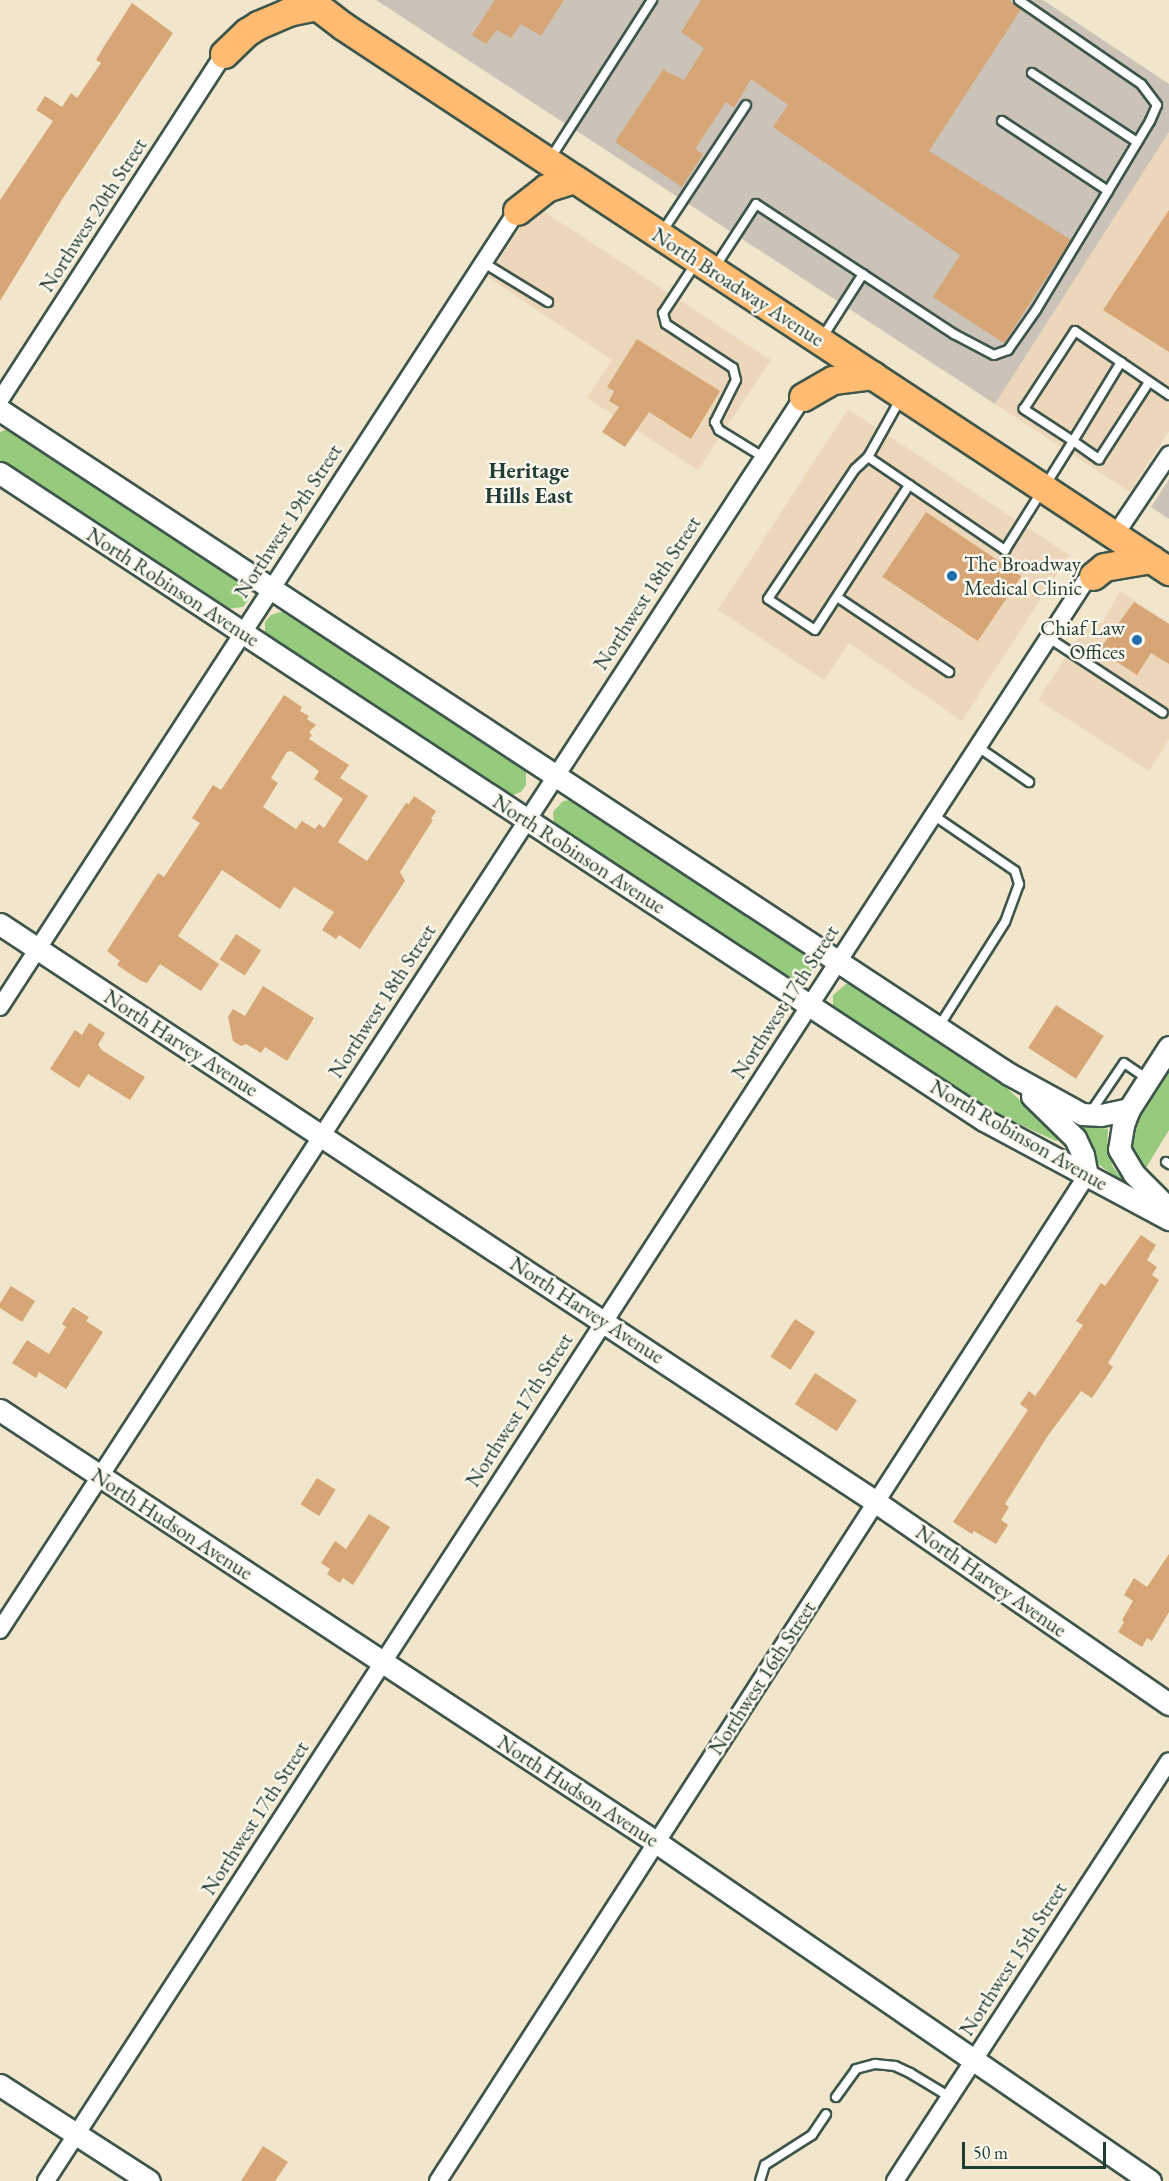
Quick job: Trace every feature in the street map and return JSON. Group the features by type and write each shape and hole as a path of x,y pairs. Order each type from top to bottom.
{"main road":[{"name":"North Broadway Avenue","path":"313,3 548,162 1160,565"},
{"path":"224,54 247,32 258,25 313,3"},
{"path":"517,211 546,188 574,179"},
{"path":"803,397 832,380 873,375"},
{"path":"1094,576 1104,567 1160,565"}],"street":[{"name":"Northwest 20th Street","path":"0,400 224,54"},
{"name":"Northwest 19th Street","path":"0,1007 517,211"},
{"name":"Northwest 18th Street","path":"0,1630 554,775 803,397"},
{"path":"0,410 1009,1074 1055,1101 1089,1115 1129,1109"},
{"path":"1114,535 1169,455"},
{"name":"North Robinson Avenue","path":"0,473 984,1120 1169,1219"},
{"name":"Northwest 17th Street","path":"46,2181 1084,583 1094,576"},
{"name":"North Harvey Avenue","path":"0,924 876,1502 1169,1704"},
{"path":"1161,1065 1129,1109 1120,1139 1122,1157 1134,1174 1169,1209"},
{"path":"1009,1074 1075,1138 1083,1155 1087,1174"},
{"name":"Northwest 16th Street","path":"438,2181 1087,1174"},
{"name":"North Hudson Avenue","path":"0,1410 656,1842 1150,2181"},
{"name":"Northwest 15th Street","path":"895,2181 1169,1761"},
{"path":"0,2085 149,2181"}],"lane":[{"path":"548,162 652,0"},
{"path":"763,457 719,430 715,422 736,380 733,368 666,324 663,313 756,204 954,334 994,355 1008,350 1036,310 1137,142 1157,105 1151,94 1141,84 1019,0"},
{"path":"1032,73 1137,142"},
{"path":"660,235 746,105"},
{"path":"1002,121 1108,191"},
{"path":"483,263 548,302"},
{"path":"820,340 863,274"},
{"path":"1149,382 1099,459 1024,409 1075,331 1169,395"},
{"path":"868,457 1005,550 1120,362"},
{"path":"903,395 868,457 855,469 768,599 815,630 909,485"},
{"path":"837,597 949,672"},
{"path":"1049,638 1162,713"},
{"path":"978,747 1029,782"},
{"path":"933,815 1015,871 1019,884 1005,922 938,1028"},
{"path":"1089,1115 1124,1063 1161,1065"},
{"path":"836,2097 856,2069 875,2064 902,2070 950,2097"},
{"path":"760,2181 765,2166 812,2135 826,2114"}],"shaded area":[{"path":"376,0 1043,0 1169,84 1169,132 995,404"},
{"path":"1169,132 1169,431 1130,492 995,404"},
{"path":"534,205 771,360 698,470 587,398 612,360 488,277"},
{"path":"848,409 1069,555 962,721 849,643 824,680 718,610"},
{"path":"1169,479 1169,519 1151,507"},
{"path":"1120,591 1169,623 1169,739 1149,771 1038,700 1088,623 1102,623"}],"green space":[{"path":"8,429 242,581 249,593 249,599 243,607 226,609 0,461 0,432"},
{"path":"290,612 520,765 526,771 526,785 521,792 513,795 502,791 271,639 265,632 265,622 271,615"},
{"path":"563,801 578,802 806,952 814,964 809,979 794,982 559,829 554,823 553,812"},
{"path":"846,984 854,984 997,1079 1059,1136 1060,1140 1056,1141 978,1105 833,1008 833,995"},
{"path":"1169,1072 1169,1130 1144,1171 1129,1151 1132,1128"},
{"path":"1074,1124 1108,1129 1107,1149 1113,1167 1123,1180 1134,1187 1132,1189 1098,1164"}],"building":[{"path":"495,0 564,0 541,36 521,24 511,38 497,30 486,44 472,35"},
{"path":"701,0 1009,0 1021,9 929,151 1071,240 1004,343 933,297 960,255 773,127 788,105 751,79 734,108 726,102 695,149 703,154 682,187 615,142 663,70 684,80 704,48 681,32"},
{"path":"132,3 173,33 63,198 0,301 0,200 53,121 36,110 45,96 62,107 71,93 77,98 101,63 96,60"},
{"path":"1169,210 1169,352 1103,310"},
{"path":"637,339 720,391 691,439 649,412 625,447 602,432 619,407 609,401 614,391 607,387"},
{"name":"The Broadway Medical Clinic","path":"926,512 1021,576 978,641 882,577"},
{"name":"Chiaf Law Offices","path":"1134,602 1169,624 1169,664 1151,653 1137,675 1099,650"},
{"path":"284,695 302,707 300,711 309,716 307,719 316,725 309,732 312,735 309,739 349,765 340,778 368,796 338,842 367,861 406,803 409,804 414,796 436,811 431,819 433,820 400,872 405,881 360,949 339,935 336,939 322,930 334,912 294,887 280,909 222,870 178,936 219,964 201,991 160,964 147,983 141,981 117,965 120,961 107,951 158,873 164,877 200,823 192,818 213,785 221,790","holes":["291,751 319,771 314,779 343,799 324,828 319,824 315,829 302,821 296,829 263,807 278,783 271,778 287,752"]},
{"path":"236,934 261,950 245,975 220,959"},
{"path":"263,986 314,1018 287,1061 265,1047 261,1053 246,1044 241,1046 233,1041 228,1017 233,1009 245,1016"},
{"path":"1056,1005 1104,1036 1076,1079 1028,1048"},
{"path":"89,1023 105,1033 98,1045 103,1051 145,1077 130,1100 88,1074 79,1088 50,1069 75,1030 82,1035"},
{"path":"1141,1235 1156,1245 1147,1260 1157,1267 1152,1275 1159,1280 1108,1363 1113,1367 1092,1398 1081,1391 1047,1437 1005,1504 1009,1507 1001,1520 1008,1525 996,1544 974,1531 972,1534 953,1522 1028,1410 1020,1404 1029,1391 1035,1396 1043,1385 1083,1325 1076,1321 1101,1283 1105,1286"},
{"path":"11,1286 35,1301 22,1322 0,1308 0,1303"},
{"path":"73,1307 89,1317 86,1321 103,1332 66,1389 39,1372 36,1378 12,1363 27,1340 49,1354 66,1327 62,1324"},
{"path":"795,1319 815,1332 791,1370 770,1357"},
{"path":"815,1373 857,1400 837,1431 795,1404"},
{"path":"317,1478 336,1490 319,1516 301,1504"},
{"path":"369,1514 390,1527 353,1585 343,1578 340,1583 327,1574 330,1569 321,1563 335,1541 346,1549"},
{"path":"1169,1554 1169,1612 1152,1641 1147,1638 1142,1647 1118,1632 1133,1601 1124,1595 1134,1578 1147,1587"},
{"path":"263,2146 288,2162 275,2181 241,2181"}],"place":[{"name":"The Broadway Medical Clinic","path":"952,576"},
{"name":"Chiaf Law Offices","path":"1137,640"}],"district":[{"name":"Heritage Hills East","path":"529,482"}]}
